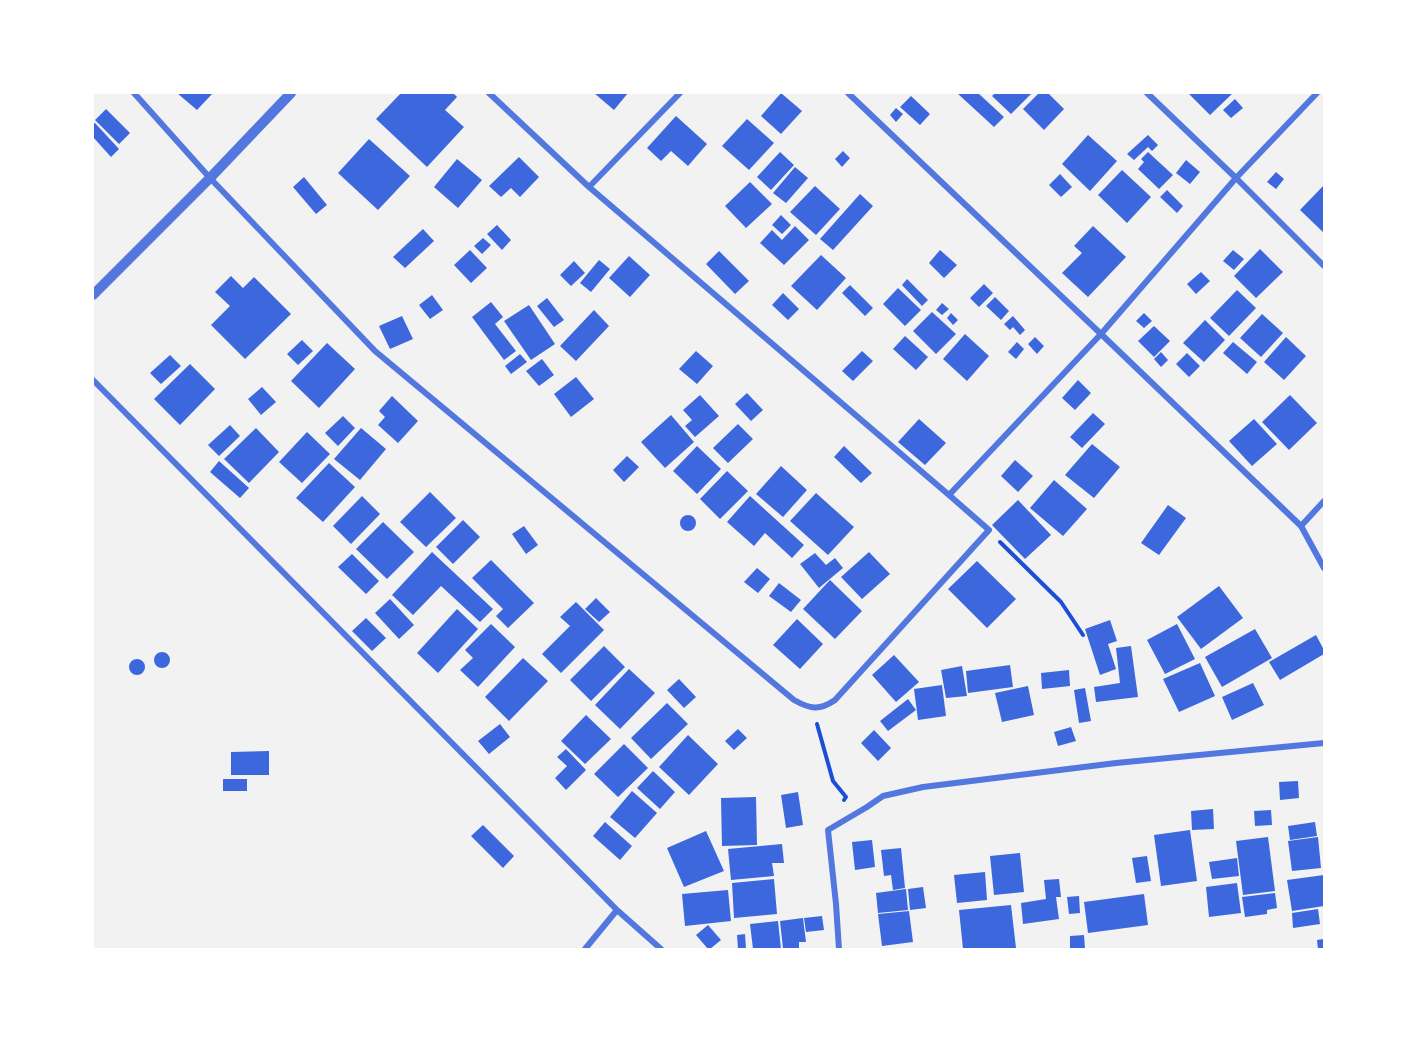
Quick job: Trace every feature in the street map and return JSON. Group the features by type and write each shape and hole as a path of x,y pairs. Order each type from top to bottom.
{"street":[{"path":"134,93 210,178 375,351 794,700 812,708 825,707 835,700 989,530 589,187 489,93"},
{"path":"93,295 291,93"},
{"path":"589,187 680,93"},
{"path":"848,93 1301,526 1324,568"},
{"path":"1147,93 1324,266"},
{"path":"950,495 1101,334 1236,178 1317,93"},
{"path":"93,380 617,910 662,949"},
{"path":"1301,526 1324,501"},
{"path":"839,949 828,830 883,796 923,787 1116,763 1324,743"},
{"path":"585,949 617,910"}],"path":[{"path":"989,530 1061,602 1083,635"},
{"path":"812,708 833,781 846,797 828,830"}],"building":[{"path":"177,93 213,93 197,110"},
{"path":"401,93 453,93 457,97 445,110 464,127 427,167 376,119"},
{"path":"594,93 628,93 614,110"},
{"path":"781,93 802,111 781,134 761,116"},
{"path":"957,93 978,93 1004,117 994,127"},
{"path":"995,93 1032,93 1011,114 992,96"},
{"path":"1039,93 1048,93 1064,109 1044,130 1023,109"},
{"path":"1188,93 1233,93 1210,115"},
{"path":"911,96 930,114 920,125 900,107"},
{"path":"1235,99 1243,108 1231,118 1223,110"},
{"path":"896,108 903,114 896,122 890,115"},
{"path":"106,109 130,133 119,144 95,120"},
{"path":"676,116 707,144 688,166 671,151 661,161 647,148"},
{"path":"747,119 774,143 749,170 722,146"},
{"path":"95,123 119,149 111,157 93,137 93,124"},
{"path":"1088,135 1117,161 1090,191 1062,164"},
{"path":"1148,135 1158,145 1152,151 1148,147 1134,160 1127,154"},
{"path":"369,139 410,176 378,210 338,173"},
{"path":"843,151 850,158 842,167 835,159"},
{"path":"780,152 794,165 771,190 757,177"},
{"path":"1148,152 1173,175 1159,189 1138,169 1144,162 1141,159"},
{"path":"519,157 539,177 520,197 511,188 501,197 489,186"},
{"path":"457,159 482,180 458,208 434,187"},
{"path":"1186,160 1200,172 1190,184 1176,173"},
{"path":"795,167 808,178 786,203 773,193"},
{"path":"1122,170 1151,197 1127,223 1098,195"},
{"path":"1276,172 1284,179 1276,189 1267,182"},
{"path":"1060,174 1072,187 1061,197 1049,185"},
{"path":"304,177 327,205 316,214 293,187"},
{"path":"750,182 772,204 746,228 725,206"},
{"path":"1324,185 1324,233 1300,210"},
{"path":"815,186 840,209 816,235 790,212"},
{"path":"1167,190 1183,206 1177,213 1160,197"},
{"path":"860,194 873,206 833,250 820,239"},
{"path":"781,215 791,225 782,234 772,225"},
{"path":"497,225 511,240 502,250 487,234"},
{"path":"795,226 809,240 784,265 760,243 772,230 782,240"},
{"path":"1093,226 1126,257 1088,297 1062,273 1082,253 1074,246"},
{"path":"423,229 434,241 405,268 393,257"},
{"path":"483,238 491,245 482,254 474,246"},
{"path":"1260,249 1283,272 1256,298 1234,276"},
{"path":"470,250 487,268 471,283 454,265"},
{"path":"940,250 957,265 944,278 929,263"},
{"path":"1233,250 1244,259 1234,270 1223,261"},
{"path":"719,251 749,281 735,294 706,264"},
{"path":"821,255 846,278 817,310 791,286"},
{"path":"629,256 650,275 630,297 609,278"},
{"path":"599,260 610,269 591,292 580,283"},
{"path":"574,261 585,273 571,286 560,275"},
{"path":"1201,272 1210,281 1196,294 1187,284"},
{"path":"231,276 243,288 254,277 291,314 245,359 211,325 230,306 215,292"},
{"path":"907,279 928,300 922,306 902,285"},
{"path":"984,284 993,293 979,307 970,298"},
{"path":"850,285 873,308 865,316 842,293"},
{"path":"898,288 921,310 905,326 883,304"},
{"path":"1237,290 1256,308 1229,336 1210,318"},
{"path":"783,293 799,309 788,320 772,305"},
{"path":"432,295 443,310 430,319 419,305"},
{"path":"995,297 1009,311 1001,320 986,306"},
{"path":"547,298 564,320 554,327 537,306"},
{"path":"491,302 503,317 495,324 516,351 504,360 472,317"},
{"path":"942,303 949,309 942,315 936,310"},
{"path":"529,305 555,344 531,360 504,321"},
{"path":"594,310 609,326 576,361 560,346"},
{"path":"932,312 956,334 936,354 913,331"},
{"path":"951,313 958,320 953,325 947,318"},
{"path":"1144,313 1152,321 1144,328 1136,321"},
{"path":"1262,314 1283,333 1261,357 1240,338"},
{"path":"402,316 413,339 390,349 379,326"},
{"path":"1013,316 1025,330 1020,335 1013,327 1010,330 1004,324"},
{"path":"1205,320 1225,340 1204,362 1183,343"},
{"path":"1154,326 1170,341 1154,357 1138,341"},
{"path":"965,334 989,356 967,381 943,359"},
{"path":"905,336 928,357 916,370 893,349"},
{"path":"1035,337 1044,346 1037,354 1028,344"},
{"path":"1286,337 1306,356 1284,380 1264,362"},
{"path":"302,340 313,351 298,365 287,354"},
{"path":"1017,342 1024,349 1016,359 1008,352"},
{"path":"1233,342 1257,362 1247,374 1223,353"},
{"path":"327,343 355,369 319,408 291,381"},
{"path":"696,351 713,366 697,384 679,369"},
{"path":"862,351 873,361 853,381 842,371"},
{"path":"1161,352 1168,360 1161,367 1154,359"},
{"path":"1187,353 1200,366 1189,377 1176,364"},
{"path":"520,354 527,362 511,374 505,366"},
{"path":"170,355 181,366 161,384 150,373"},
{"path":"542,359 554,375 539,386 526,371"},
{"path":"190,364 215,389 180,425 154,399"},
{"path":"576,377 594,399 571,417 554,394"},
{"path":"1078,380 1091,393 1075,410 1062,398"},
{"path":"262,387 276,402 261,415 248,399"},
{"path":"747,393 763,410 751,421 735,404"},
{"path":"700,395 719,416 695,437 685,426 692,420 683,410"},
{"path":"1290,395 1317,423 1289,450 1262,422"},
{"path":"392,396 418,421 398,443 378,425 385,417 379,411"},
{"path":"1093,413 1105,424 1082,448 1070,437"},
{"path":"671,415 694,442 665,468 641,442"},
{"path":"343,416 355,428 338,446 325,433"},
{"path":"919,419 946,443 925,465 898,442"},
{"path":"1254,419 1277,444 1252,466 1229,441"},
{"path":"738,424 753,439 728,463 713,448"},
{"path":"230,425 240,436 219,456 208,445"},
{"path":"256,428 279,452 249,483 224,459"},
{"path":"361,428 386,449 360,480 334,459"},
{"path":"307,432 330,454 302,483 279,462"},
{"path":"1092,444 1120,467 1094,498 1065,475"},
{"path":"697,446 721,469 697,494 673,471"},
{"path":"844,446 872,473 861,483 834,457"},
{"path":"627,456 639,467 624,482 613,470"},
{"path":"1015,460 1033,476 1018,492 1001,476"},
{"path":"219,461 249,488 240,498 210,472"},
{"path":"329,463 355,487 323,522 296,498"},
{"path":"781,466 807,490 783,517 756,494"},
{"path":"727,471 748,491 720,519 700,499"},
{"path":"1054,480 1087,509 1063,536 1030,508"},
{"path":"430,492 456,518 426,547 400,522"},
{"path":"816,493 854,527 828,555 790,521"},
{"path":"362,496 380,514 351,544 333,526"},
{"path":"750,496 804,545 792,558 765,533 754,546 727,522"},
{"path":"1018,500 1051,535 1025,559 992,525"},
{"path":"1168,505 1186,518 1159,555 1141,543"},
{"path":"688,515 694,517 696,523 694,529 688,531 682,529 680,523 682,517"},
{"path":"463,520 480,537 453,564 436,547"},
{"path":"383,522 414,552 387,579 356,549"},
{"path":"524,526 538,545 526,554 512,534"},
{"path":"432,552 493,609 480,622 441,586 413,615 392,595"},
{"path":"869,552 890,574 862,599 841,577"},
{"path":"815,553 826,565 835,558 843,568 819,588 800,564"},
{"path":"352,554 379,581 366,594 338,567"},
{"path":"491,560 534,603 508,628 496,616 503,609 472,578"},
{"path":"977,561 1016,599 987,628 948,589"},
{"path":"757,568 770,579 758,593 744,582"},
{"path":"830,580 862,611 835,639 803,609"},
{"path":"779,583 801,600 791,612 769,596"},
{"path":"1219,586 1243,618 1201,649 1177,617"},
{"path":"596,598 610,612 599,622 585,609"},
{"path":"390,599 414,625 399,639 375,613"},
{"path":"576,602 604,630 561,673 542,654 570,626 560,617"},
{"path":"457,609 478,629 438,673 417,653"},
{"path":"366,618 386,638 372,651 352,631"},
{"path":"797,619 823,644 800,669 773,645"},
{"path":"1110,620 1117,641 1108,644 1116,669 1100,675 1085,629"},
{"path":"491,624 515,647 478,687 460,670 473,658 465,650"},
{"path":"1177,624 1195,659 1165,674 1147,640"},
{"path":"1255,629 1272,658 1222,687 1205,657"},
{"path":"1316,635 1324,654 1280,680 1269,662"},
{"path":"604,646 625,667 591,701 570,680"},
{"path":"1131,646 1138,697 1096,702 1094,687 1120,683 1116,648"},
{"path":"159,652 165,652 170,660 168,666 159,668 154,663 154,657"},
{"path":"894,655 919,682 896,702 872,675"},
{"path":"523,658 548,681 509,721 485,697"},
{"path":"137,659 145,667 137,675 129,667"},
{"path":"1200,663 1215,696 1179,712 1163,679"},
{"path":"1010,665 1013,687 968,693 966,671"},
{"path":"962,666 967,696 946,698 941,670"},
{"path":"629,669 655,693 620,729 595,705"},
{"path":"1069,670 1070,686 1042,689 1041,673"},
{"path":"679,679 696,697 684,708 667,690"},
{"path":"1253,683 1264,705 1232,720 1222,697"},
{"path":"942,685 946,716 918,720 914,689"},
{"path":"1028,686 1034,715 1002,722 995,693"},
{"path":"1085,688 1091,721 1079,723 1074,690"},
{"path":"908,699 916,710 888,731 880,721"},
{"path":"667,703 688,724 651,759 631,738"},
{"path":"586,715 611,739 585,764 561,741"},
{"path":"500,724 510,737 489,754 478,741"},
{"path":"1071,727 1076,741 1058,746 1054,732"},
{"path":"738,729 747,738 734,750 725,741"},
{"path":"874,730 891,748 878,761 861,743"},
{"path":"688,735 718,764 689,795 659,767"},
{"path":"624,744 648,768 618,797 594,774"},
{"path":"566,749 586,770 566,790 555,778 567,766 557,757"},
{"path":"269,751 269,775 231,775 231,752"},
{"path":"653,771 675,792 660,809 637,788"},
{"path":"223,779 247,779 247,791 223,791"},
{"path":"1298,781 1299,798 1280,800 1279,782"},
{"path":"632,791 657,813 635,838 610,817"},
{"path":"798,792 803,825 786,828 781,795"},
{"path":"756,797 757,845 722,846 721,798"},
{"path":"1213,809 1214,829 1192,830 1191,811"},
{"path":"1271,810 1272,825 1255,826 1254,811"},
{"path":"605,822 632,846 620,860 593,836"},
{"path":"1315,822 1317,836 1290,840 1288,826"},
{"path":"483,825 514,856 503,868 471,836"},
{"path":"1190,830 1197,881 1161,886 1154,835"},
{"path":"706,831 724,871 684,887 667,848"},
{"path":"1268,837 1275,891 1243,895 1236,841"},
{"path":"1318,837 1321,868 1292,871 1288,841"},
{"path":"872,840 875,867 855,870 852,842"},
{"path":"782,844 784,863 772,863 774,876 731,880 728,849"},
{"path":"901,848 905,888 893,890 891,875 884,876 881,850"},
{"path":"1020,853 1024,892 994,895 990,856"},
{"path":"1147,856 1151,881 1136,883 1132,858"},
{"path":"1237,858 1239,876 1212,879 1209,862"},
{"path":"985,872 987,900 957,903 954,875"},
{"path":"1324,875 1324,906 1292,911 1287,880"},
{"path":"774,879 777,914 734,918 732,883"},
{"path":"1059,879 1061,897 1056,897 1059,919 1023,924 1021,903 1046,899 1044,880"},
{"path":"1237,883 1241,913 1209,917 1206,887"},
{"path":"923,887 926,908 910,910 908,889"},
{"path":"906,889 908,910 878,913 876,893"},
{"path":"728,890 731,921 685,926 682,894"},
{"path":"1275,893 1277,908 1267,910 1267,914 1245,917 1242,897"},
{"path":"1144,894 1148,925 1088,933 1084,902"},
{"path":"1079,896 1080,913 1069,914 1067,897"},
{"path":"1011,905 1016,948 963,949 959,910"},
{"path":"1318,909 1320,924 1293,928 1292,913"},
{"path":"909,911 913,942 882,946 878,914"},
{"path":"822,916 824,930 806,932 804,918"},
{"path":"803,918 806,942 799,942 799,949 783,949 780,921"},
{"path":"778,921 781,949 753,949 750,924"},
{"path":"708,925 721,940 710,949 696,935"},
{"path":"745,934 746,949 738,949 737,935"},
{"path":"1084,935 1085,949 1070,949 1070,936"},
{"path":"1324,939 1324,949 1318,949 1317,940"}]}
